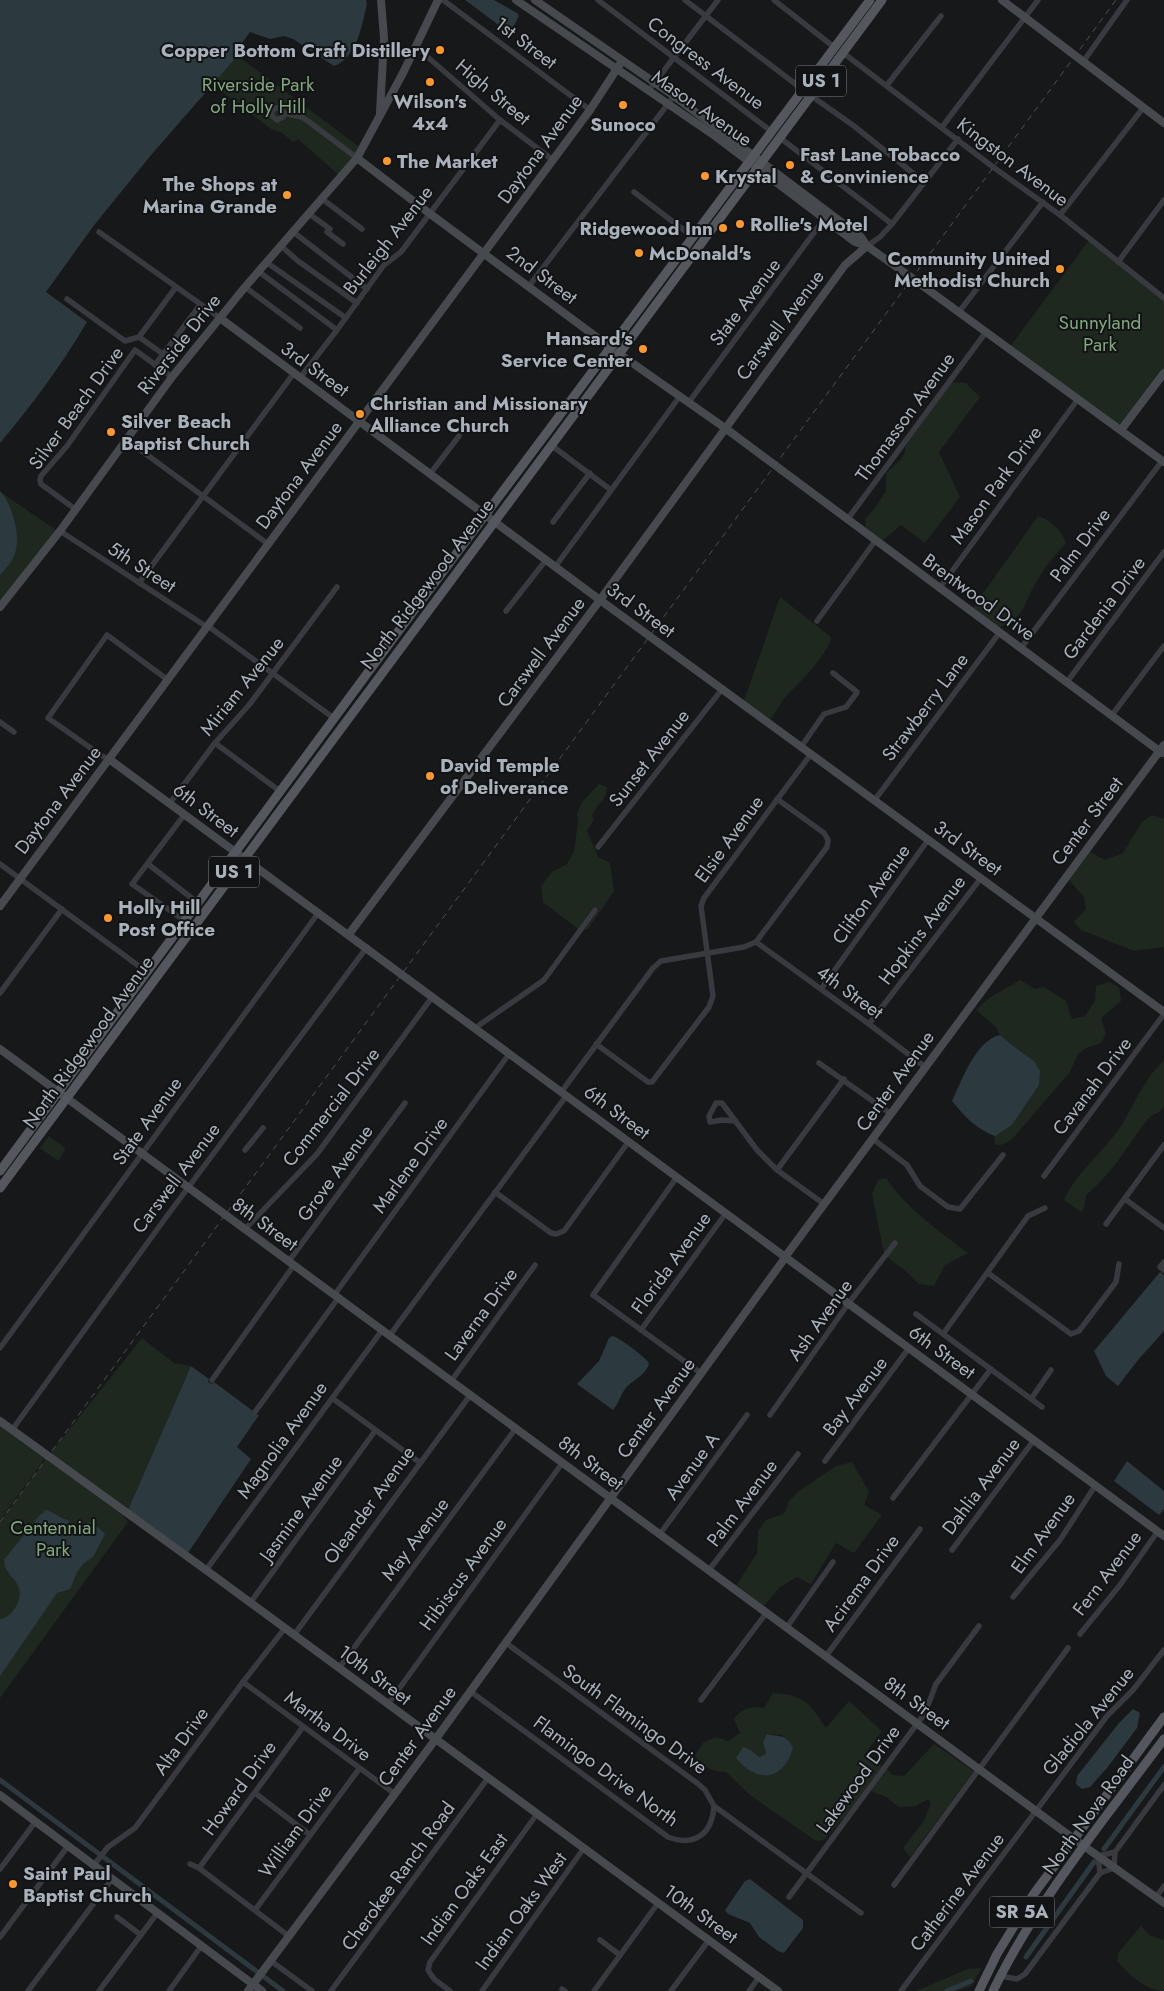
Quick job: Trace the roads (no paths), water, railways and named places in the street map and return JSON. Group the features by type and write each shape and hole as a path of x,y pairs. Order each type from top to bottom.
{"main road":[{"name":"North Ridgewood Avenue","path":"0,1171 750,158 870,0"},
{"name":"North Ridgewood Avenue","path":"0,1188 758,164 882,0"},
{"path":"342,709 343,724"},
{"path":"333,738 335,719"},
{"path":"146,991 147,972"},
{"path":"1162,1720 1163,1741"},
{"name":"North Nova Road","path":"1074,1839 1162,1720"},
{"name":"North Nova Road","path":"994,1990 1033,1919 1163,1741"},
{"name":"SR 5A","path":"978,1991 997,1954 1033,1895 1074,1839"},
{"path":"997,1954 997,1966 1000,1976"}],"street":[{"path":"380,114 384,38 381,0"},
{"name":"Riverside Drive","path":"0,607 60,531 172,377 258,271 357,158 438,0"},
{"name":"1st Street","path":"443,0 590,110"},
{"name":"Mason Avenue","path":"516,0 750,158"},
{"name":"Mason Avenue","path":"535,0 622,62 674,96 750,158 861,237 867,246 1163,461"},
{"name":"Congress Avenue","path":"598,0 771,131"},
{"path":"685,0 802,89"},
{"path":"649,90 718,0"},
{"path":"774,0 834,46"},
{"path":"1002,0 1164,123"},
{"path":"942,127 1038,0"},
{"path":"1084,62 1127,0"},
{"path":"886,85 941,16"},
{"name":"High Street","path":"415,46 500,120 553,160"},
{"name":"Kingston Avenue","path":"842,52 1060,215 1164,298"},
{"name":"Daytona Avenue","path":"0,906 590,110 622,62"},
{"path":"810,95 854,126 924,182"},
{"path":"529,286 674,96"},
{"path":"1060,215 1144,108"},
{"name":"2nd Street","path":"286,114 308,121 618,353 725,428 774,466"},
{"name":"Burleigh Avenue","path":"139,583 297,376 337,330 384,265 402,252 429,213 500,120"},
{"path":"779,137 892,224"},
{"path":"867,246 880,237 892,224 958,139"},
{"name":"Mason Avenue","path":"758,164 857,244 867,246"},
{"path":"634,192 693,237"},
{"path":"321,198 362,229"},
{"path":"959,312 1042,202"},
{"path":"1118,262 1163,203"},
{"path":"308,213 330,228 327,232 343,244"},
{"name":"State Avenue","path":"689,402 824,219"},
{"path":"292,231 367,290"},
{"name":"3rd Street","path":"99,232 220,318 485,516 723,688 874,801 1036,917 1164,1013"},
{"path":"280,246 298,262 357,303"},
{"name":"Carswell Avenue","path":"349,934 600,600 845,265 867,246"},
{"path":"266,262 346,318"},
{"path":"258,271 337,330"},
{"path":"67,299 125,341 140,337 176,287"},
{"path":"245,287 300,328"},
{"path":"155,365 200,304"},
{"name":"Thomasson Avenue","path":"847,520 986,332"},
{"path":"140,337 163,354"},
{"name":"Silver Beach Drive","path":"75,509 41,484 41,476 67,446 135,350 172,377"},
{"path":"1121,430 1164,373"},
{"path":"555,567 680,396"},
{"name":"Mason Park Drive","path":"939,589 1078,399"},
{"path":"430,474 459,436"},
{"path":"127,440 268,544"},
{"path":"551,445 611,490"},
{"name":"Palm Drive","path":"1021,648 1163,461"},
{"name":"Brentwood Drive","path":"774,466 939,589 1163,750"},
{"path":"553,522 590,473"},
{"name":"5th Street","path":"60,531 207,627 335,719"},
{"path":"817,622 875,541"},
{"name":"Gardenia Drive","path":"1067,682 1164,552"},
{"path":"506,611 546,560"},
{"path":"1158,560 1164,564"},
{"name":"Miriam Avenue","path":"170,803 214,743 250,705 337,587"},
{"name":"Strawberry Lane","path":"874,801 1000,632"},
{"name":"6th Street","path":"168,680 107,635 48,718 109,759 367,947 509,1054 1161,1533"},
{"path":"1112,715 1164,646"},
{"path":"801,747 824,714 846,708 857,692 833,673"},
{"name":"Sunset Avenue","path":"598,847 723,688"},
{"path":"0,722 14,732"},
{"path":"214,743 281,792"},
{"name":"Center Street","path":"1036,917 1163,750"},
{"name":"Elsie Avenue","path":"596,1044 648,1082 652,1082 710,1007 713,996 700,914 704,898 811,754"},
{"path":"390,1335 495,1192 596,1044 653,968 661,961 744,946 756,942 826,847 828,840 824,833 777,799"},
{"path":"185,814 132,884 185,921"},
{"name":"Clifton Avenue","path":"821,989 928,840"},
{"path":"0,864 147,972"},
{"path":"148,864 198,903"},
{"name":"Hopkins Avenue","path":"869,1024 981,878"},
{"path":"0,993 62,909"},
{"path":"475,1028 544,980 595,910"},
{"name":"State Avenue","path":"0,1348 319,912"},
{"name":"Center Avenue","path":"250,1988 290,1937 435,1740 785,1257 1036,917"},
{"name":"4th Street","path":"756,942 925,1067"},
{"name":"Carswell Avenue","path":"12,1430 188,1188 367,947"},
{"name":"Commercial Drive","path":"245,1229 317,1154 433,996"},
{"name":"Cavanah Drive","path":"1044,1176 1164,1013"},
{"name":"8th Street","path":"0,1049 1074,1839 1164,1903"},
{"name":"Marlene Drive","path":"255,1412 509,1054"},
{"path":"819,1062 890,1114"},
{"path":"777,1170 844,1079"},
{"path":"735,1121 722,1120 710,1122 711,1109 716,1104 722,1103 757,1150 777,1170 824,1204"},
{"name":"Grove Avenue","path":"212,1380 405,1104"},
{"path":"245,1150 263,1128"},
{"path":"873,1139 907,1165 920,1186 948,1207 960,1209 1003,1155"},
{"path":"495,1192 551,1233 556,1234 564,1231 629,1141"},
{"path":"1106,1224 1164,1147"},
{"path":"677,1177 593,1294 702,1374"},
{"path":"1125,1199 1164,1228"},
{"path":"943,1334 1028,1216 1045,1208"},
{"name":"Florida Avenue","path":"642,1330 726,1213"},
{"name":"Ash Avenue","path":"770,1415 848,1304 895,1243"},
{"path":"988,1272 1071,1334 1075,1334 1080,1331 1116,1282 1119,1264"},
{"name":"Laverna Drive","path":"452,1380 534,1265"},
{"path":"916,1314 1042,1407"},
{"name":"Magnolia Avenue","path":"206,1570 383,1329"},
{"name":"Bay Avenue","path":"825,1461 909,1348"},
{"path":"893,1498 990,1369"},
{"path":"1031,1399 1051,1370"},
{"name":"Oleander Avenue","path":"294,1635 419,1462 471,1394"},
{"path":"332,1398 419,1462"},
{"name":"Avenue A","path":"660,1534 747,1416"},
{"name":"10th Street","path":"0,1421 250,1602 778,1991"},
{"name":"May Avenue","path":"339,1668 516,1428"},
{"name":"Jasmine Avenue","path":"250,1602 375,1431"},
{"name":"Dahlia Avenue","path":"952,1550 1034,1440"},
{"name":"Palm Avenue","path":"710,1570 798,1454"},
{"name":"Hibiscus Avenue","path":"388,1704 563,1462"},
{"name":"Elm Avenue","path":"1013,1597 1060,1540 1095,1486"},
{"name":"Acirema Drive","path":"826,1656 920,1529"},
{"name":"Fern Avenue","path":"1080,1634 1161,1533"},
{"path":"787,1627 833,1562"},
{"path":"701,1700 767,1612"},
{"name":"Lakewood Drive","path":"789,1897 918,1723 925,1713 936,1684 979,1626"},
{"name":"Alta Drive","path":"96,1862 108,1847 135,1828 285,1628"},
{"name":"South Flamingo Drive","path":"506,1643 697,1783 705,1790 714,1806 861,1914"},
{"path":"894,1885 1068,1648"},
{"name":"Gladiola Avenue","path":"1036,1811 1107,1716 1133,1690 1164,1650"},
{"name":"Martha Drive","path":"243,1682 395,1794"},
{"name":"Flamingo Drive North","path":"470,1691 668,1837 687,1841 704,1833 710,1826 714,1806"},
{"name":"Howard Drive","path":"199,1868 303,1726"},
{"name":"William Drive","path":"255,1910 359,1769"},
{"name":"Cherokee Ranch Road","path":"332,1991 488,1778"},
{"path":"1000,1976 1018,1979 1025,1974 1100,1873 1114,1868 1115,1852 1164,1785"},
{"path":"255,1793 310,1835"},
{"path":"0,1795 68,1846 96,1862 112,1878 202,1945 250,1988 262,1991"},
{"name":"Catherine Avenue","path":"902,1991 1036,1811"},
{"name":"Indian Oaks East","path":"450,1991 434,1979 428,1970 430,1962 537,1814"},
{"path":"0,1869 36,1821"},
{"path":"0,1937 68,1846"},
{"name":"Indian Oaks West","path":"482,1991 584,1848"},
{"path":"1100,1873 1098,1856 1115,1852"},
{"path":"190,1864 199,1868 290,1937"},
{"path":"28,1991 112,1878"},
{"path":"1156,1897 1164,1886"},
{"path":"594,1991 658,1903"},
{"path":"99,1991 158,1912"},
{"path":"117,1917 141,1935"},
{"path":"600,1940 620,1955"},
{"path":"671,1991 709,1940"},
{"path":"169,1991 202,1945"},
{"path":"271,1961 312,1991"},
{"path":"749,1991 759,1977"}],"waterway":[{"path":"1104,1849 1164,1767"},
{"path":"0,1780 283,1991"},
{"path":"1026,1957 1094,1862"},
{"path":"947,1991 971,1981"}],"railway":[{"path":"0,1522 1116,0"}],"place":[{"name":"Copper Bottom Craft Distillery","path":"440,50"},
{"name":"Wilson's 4x4","path":"430,82"},
{"name":"Sunoco","path":"623,105"},
{"name":"The Market","path":"387,161"},
{"name":"Fast Lane Tobacco & Convinience","path":"790,165"},
{"name":"Krystal","path":"705,176"},
{"name":"The Shops at Marina Grande","path":"287,195"},
{"name":"Rollie's Motel","path":"740,224"},
{"name":"Ridgewood Inn","path":"723,228"},
{"name":"McDonald's","path":"639,253"},
{"name":"Community United Methodist Church","path":"1060,269"},
{"name":"Hansard's Service Center","path":"643,349"},
{"name":"Christian and Missionary Alliance Church","path":"360,414"},
{"name":"Silver Beach Baptist Church","path":"111,432"},
{"name":"David Temple of Deliverance","path":"430,776"},
{"name":"Holly Hill Post Office","path":"108,918"},
{"name":"Saint Paul Baptist Church","path":"13,1884"}],"park label":[{"name":"Riverside Park of Holly Hill","path":"258,95"},
{"name":"Sunnyland Park","path":"1100,333"},
{"name":"Centennial Park","path":"53,1538"}]}
